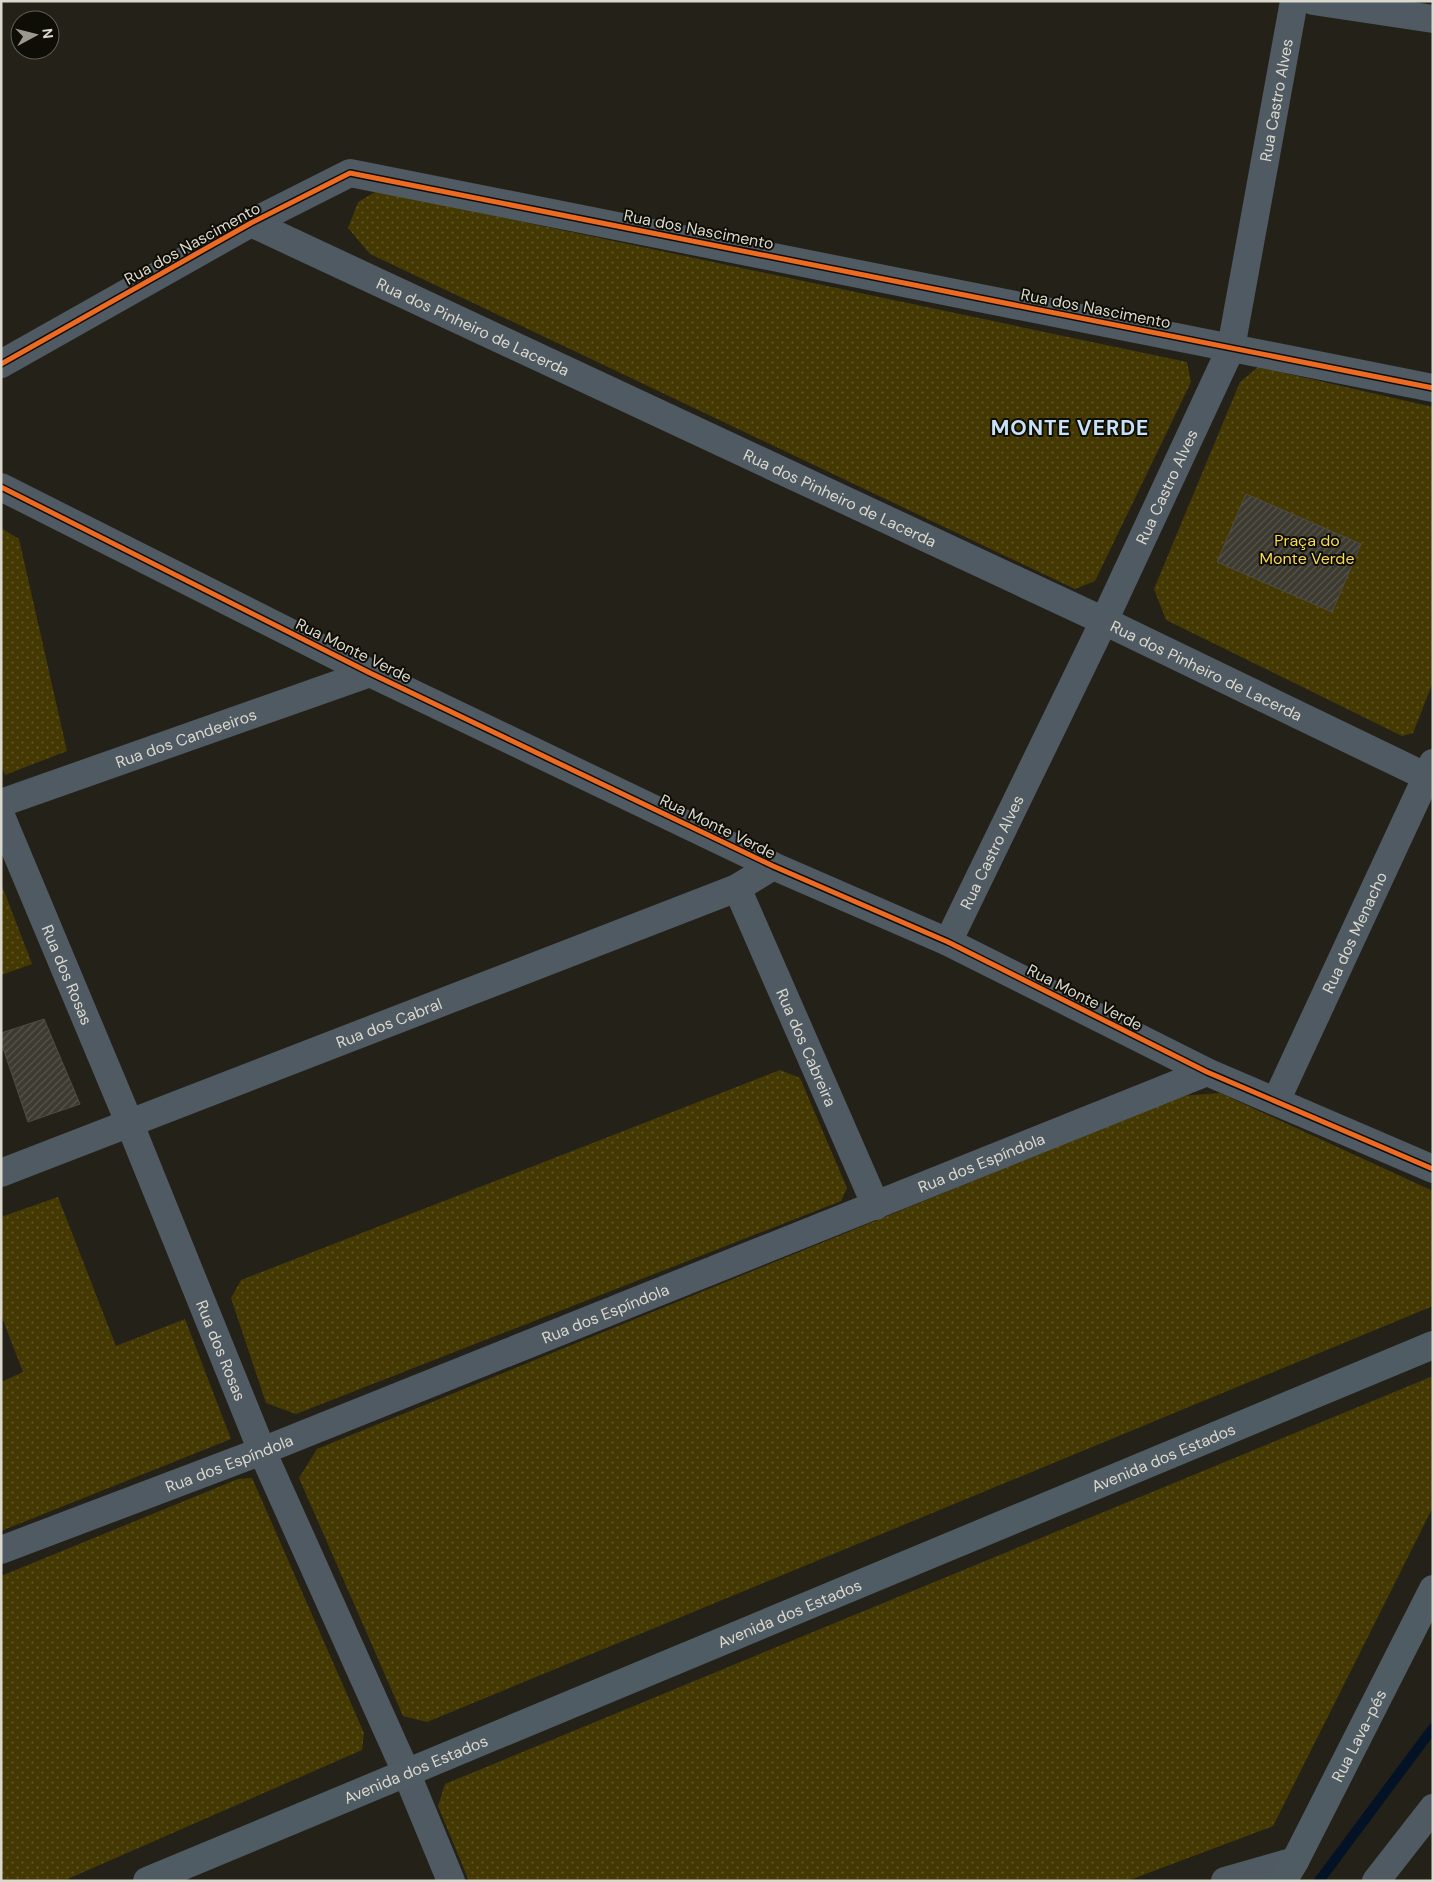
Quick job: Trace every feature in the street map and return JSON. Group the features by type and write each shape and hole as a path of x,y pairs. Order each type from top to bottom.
{"street":[{"name":"Rua Castro Alves","path":"948,942 1104,621 1231,348 1294,1"},
{"path":"1312,1 1433,19"},
{"name":"Rua dos Nascimento","path":"1,364 251,224 350,173 1433,388"},
{"name":"Rua dos Pinheiro de Lacerda","path":"251,224 1104,621 1430,770"},
{"name":"Rua Monte Verde","path":"1,487 370,673 773,866 948,942 1207,1072 1433,1169"},
{"name":"Rua dos Candeeiros","path":"1,803 370,673"},
{"name":"Rua dos Menacho","path":"1276,1101 1430,770"},
{"name":"Rua dos Rosas","path":"1,816 129,1122 262,1451 406,1772 451,1881"},
{"name":"Rua dos Cabral","path":"1,1173 737,888 773,866"},
{"name":"Rua dos Cabreira","path":"737,888 876,1206"},
{"name":"Rua dos Espíndola","path":"1,1550 262,1451 1207,1072"},
{"name":"Avenida dos Estados","path":"147,1881 1433,1345"},
{"name":"Rua Lava-pés","path":"1289,1871 1433,1589"},
{"path":"1376,1881 1433,1808"},
{"path":"1225,1881 1289,1871"}],"green space":[{"path":"377,191 1187,362 1191,382 1095,581 1075,589 370,254 348,228 358,202"},
{"name":"Praça do Monte Verde","path":"1258,367 1433,407 1433,682 1413,733 1402,736 1166,620 1154,589 1240,382"},
{"path":"1,528 19,539 67,751 5,775 1,766"},
{"path":"1,883 32,964 1,975"},
{"path":"780,1070 800,1078 847,1188 841,1201 296,1414 266,1403 231,1298 241,1280"},
{"path":"1220,1093 1433,1191 1433,1306 427,1722 403,1716 299,1478 317,1449 1181,1096"},
{"path":"58,1197 116,1346 185,1319 231,1439 1,1531 1,1382 23,1372 1,1315 1,1217"},
{"path":"1433,1376 1433,1507 1273,1826 1127,1881 469,1881 438,1806 445,1784"},
{"path":"252,1478 364,1733 362,1750 63,1881 1,1881 1,1576 238,1479"}],"building":[{"path":"1246,494 1361,544 1332,612 1217,562"},
{"path":"44,1019 80,1104 28,1122 1,1042 1,1033"}],"waterway":[{"path":"1319,1881 1433,1728"}],"cycle path":[{"path":"1,364 251,223 350,173 1433,388"},
{"path":"1,487 370,673 773,866 948,942 1207,1072 1433,1169"}],"district":[{"name":"MONTE VERDE","path":"1070,428"}]}
